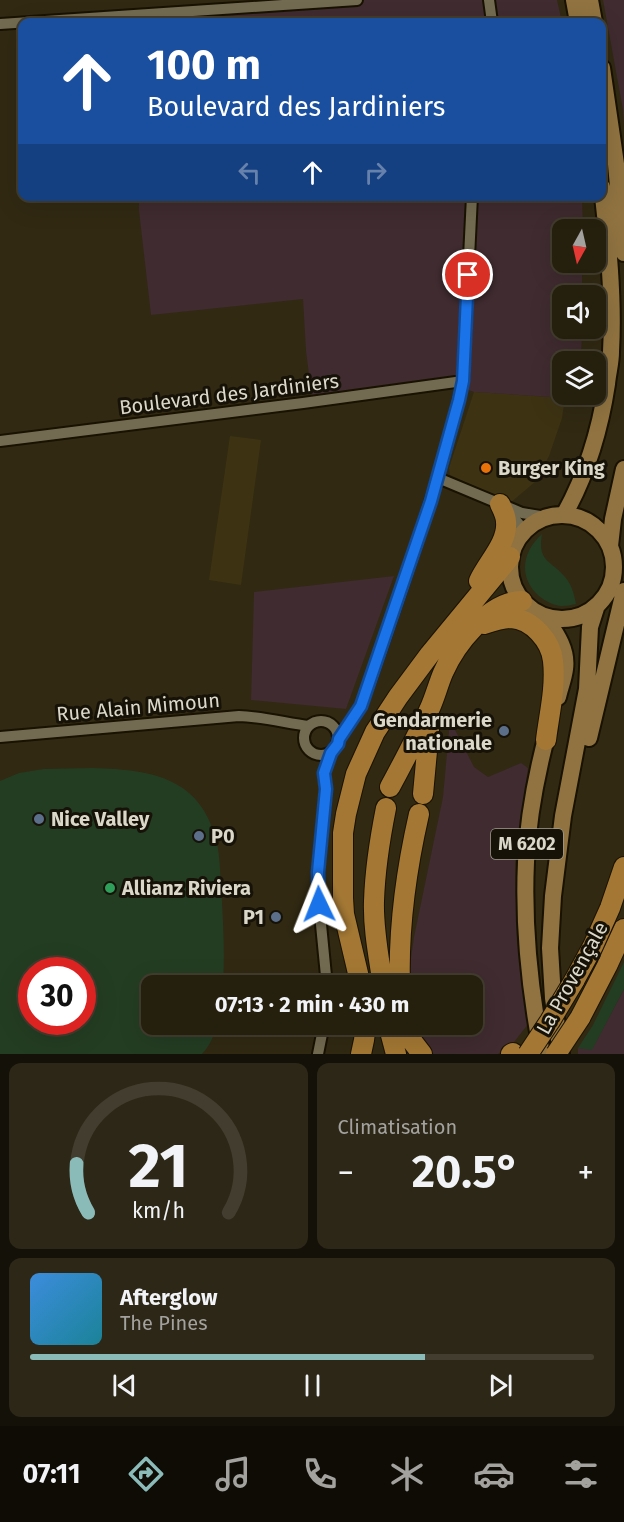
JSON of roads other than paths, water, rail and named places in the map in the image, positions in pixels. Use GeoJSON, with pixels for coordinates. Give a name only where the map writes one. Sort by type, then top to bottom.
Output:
{"type":"FeatureCollection","features":[{"type":"Feature","properties":{"kind":"highway"},"geometry":{"type":"LineString","coordinates":[[390,788],[430,708],[443,672],[465,639],[481,576],[506,532],[507,522],[500,504]]}},
{"type":"Feature","properties":{"kind":"highway"},"geometry":{"type":"LineString","coordinates":[[358,975],[344,914],[343,833],[352,790],[364,754],[398,697],[430,654],[471,618],[510,557]]}},
{"type":"Feature","properties":{"kind":"highway"},"geometry":{"type":"LineString","coordinates":[[471,618],[514,601],[522,602]]}},
{"type":"Feature","properties":{"kind":"highway"},"geometry":{"type":"LineString","coordinates":[[471,618],[520,620],[536,630],[548,645],[552,653],[553,684],[546,740]]}},
{"type":"Feature","properties":{"kind":"highway"},"geometry":{"type":"LineString","coordinates":[[423,794],[430,708]]}},
{"type":"Feature","properties":{"kind":"highway"},"geometry":{"type":"LineString","coordinates":[[381,975],[374,923],[374,901],[380,839],[386,808]]}},
{"type":"Feature","properties":{"kind":"highway"},"geometry":{"type":"LineString","coordinates":[[400,975],[403,897],[419,814]]}},
{"type":"Feature","properties":{"kind":"highway","name":"La Provençale"},"geometry":{"type":"LineString","coordinates":[[517,1054],[550,1021],[574,981],[610,908],[624,867]]}},
{"type":"Feature","properties":{"kind":"highway","name":"La Provençale"},"geometry":{"type":"LineString","coordinates":[[556,1054],[580,1018],[608,966],[624,929]]}},
{"type":"Feature","properties":{"kind":"highway"},"geometry":{"type":"LineString","coordinates":[[361,1054],[365,1035]]}},
{"type":"Feature","properties":{"kind":"highway"},"geometry":{"type":"LineString","coordinates":[[391,1035],[396,1054]]}},
{"type":"Feature","properties":{"kind":"highway"},"geometry":{"type":"LineString","coordinates":[[409,1035],[422,1054]]}},
{"type":"Feature","properties":{"kind":"main road"},"geometry":{"type":"LineString","coordinates":[[574,0],[577,18]]}},
{"type":"Feature","properties":{"kind":"main road"},"geometry":{"type":"LineString","coordinates":[[590,0],[593,18]]}},
{"type":"Feature","properties":{"kind":"main road"},"geometry":{"type":"LineString","coordinates":[[606,95],[616,164],[624,252]]}},
{"type":"Feature","properties":{"kind":"main road"},"geometry":{"type":"LineString","coordinates":[[564,515],[589,461],[605,396],[611,354],[609,251],[604,201]]}},
{"type":"Feature","properties":{"kind":"main road"},"geometry":{"type":"LineString","coordinates":[[610,546],[613,519],[624,469]]}},
{"type":"Feature","properties":{"kind":"main road"},"geometry":{"type":"LineString","coordinates":[[564,515],[579,518],[591,524],[602,534],[610,546],[614,562],[613,578],[607,593],[588,612],[578,617],[556,619],[545,617],[522,602],[513,588],[509,573],[510,557],[516,540],[532,524],[546,517],[564,515]]}},
{"type":"Feature","properties":{"kind":"main road","name":"M 6202"},"geometry":{"type":"LineString","coordinates":[[556,864],[624,591]]}},
{"type":"Feature","properties":{"kind":"main road","name":"M 6202"},"geometry":{"type":"LineString","coordinates":[[561,1054],[553,998],[551,921],[556,864],[587,689],[590,627],[597,605]]}},
{"type":"Feature","properties":{"kind":"main road","name":"M 6202"},"geometry":{"type":"LineString","coordinates":[[542,1054],[535,1020],[527,949],[526,864],[533,797],[565,669],[565,658],[558,637],[545,617]]}},
{"type":"Feature","properties":{"kind":"street"},"geometry":{"type":"LineString","coordinates":[[89,18],[357,0]]}},
{"type":"Feature","properties":{"kind":"street"},"geometry":{"type":"LineString","coordinates":[[489,0],[491,18]]}},
{"type":"Feature","properties":{"kind":"street"},"geometry":{"type":"LineString","coordinates":[[0,24],[18,23]]}},
{"type":"Feature","properties":{"kind":"street"},"geometry":{"type":"LineString","coordinates":[[324,773],[331,753],[361,706],[438,478],[463,381],[472,201]]}},
{"type":"Feature","properties":{"kind":"street","name":"Boulevard des Jardiniers"},"geometry":{"type":"LineString","coordinates":[[0,441],[463,381]]}},
{"type":"Feature","properties":{"kind":"street"},"geometry":{"type":"LineString","coordinates":[[438,478],[522,513],[546,517]]}},
{"type":"Feature","properties":{"kind":"street"},"geometry":{"type":"LineString","coordinates":[[500,504],[515,518],[521,533]]}},
{"type":"Feature","properties":{"kind":"street"},"geometry":{"type":"LineString","coordinates":[[326,975],[318,872],[326,789],[324,773],[306,746],[304,735],[309,726],[319,721],[338,722],[356,715]]}},
{"type":"Feature","properties":{"kind":"street","name":"Rue Alain Mimoun"},"geometry":{"type":"LineString","coordinates":[[0,737],[239,716],[309,726]]}},
{"type":"Feature","properties":{"kind":"street","name":"Rue Alain Mimoun"},"geometry":{"type":"LineString","coordinates":[[279,722],[304,741]]}},
{"type":"Feature","properties":{"kind":"street"},"geometry":{"type":"LineString","coordinates":[[330,723],[339,739]]}},
{"type":"Feature","properties":{"kind":"street"},"geometry":{"type":"LineString","coordinates":[[312,753],[322,756],[331,753]]}},
{"type":"Feature","properties":{"kind":"street"},"geometry":{"type":"LineString","coordinates":[[318,1054],[322,1035]]}},
{"type":"Feature","properties":{"kind":"place","name":"Burger King"},"geometry":{"type":"Point","coordinates":[486,468]}},
{"type":"Feature","properties":{"kind":"place","name":"Gendarmerie nationale"},"geometry":{"type":"Point","coordinates":[504,731]}},
{"type":"Feature","properties":{"kind":"place","name":"Nice Valley"},"geometry":{"type":"Point","coordinates":[39,819]}},
{"type":"Feature","properties":{"kind":"place","name":"P0"},"geometry":{"type":"Point","coordinates":[199,836]}},
{"type":"Feature","properties":{"kind":"place","name":"Allianz Riviera"},"geometry":{"type":"Point","coordinates":[110,888]}},
{"type":"Feature","properties":{"kind":"place","name":"P1"},"geometry":{"type":"Point","coordinates":[276,917]}}]}
